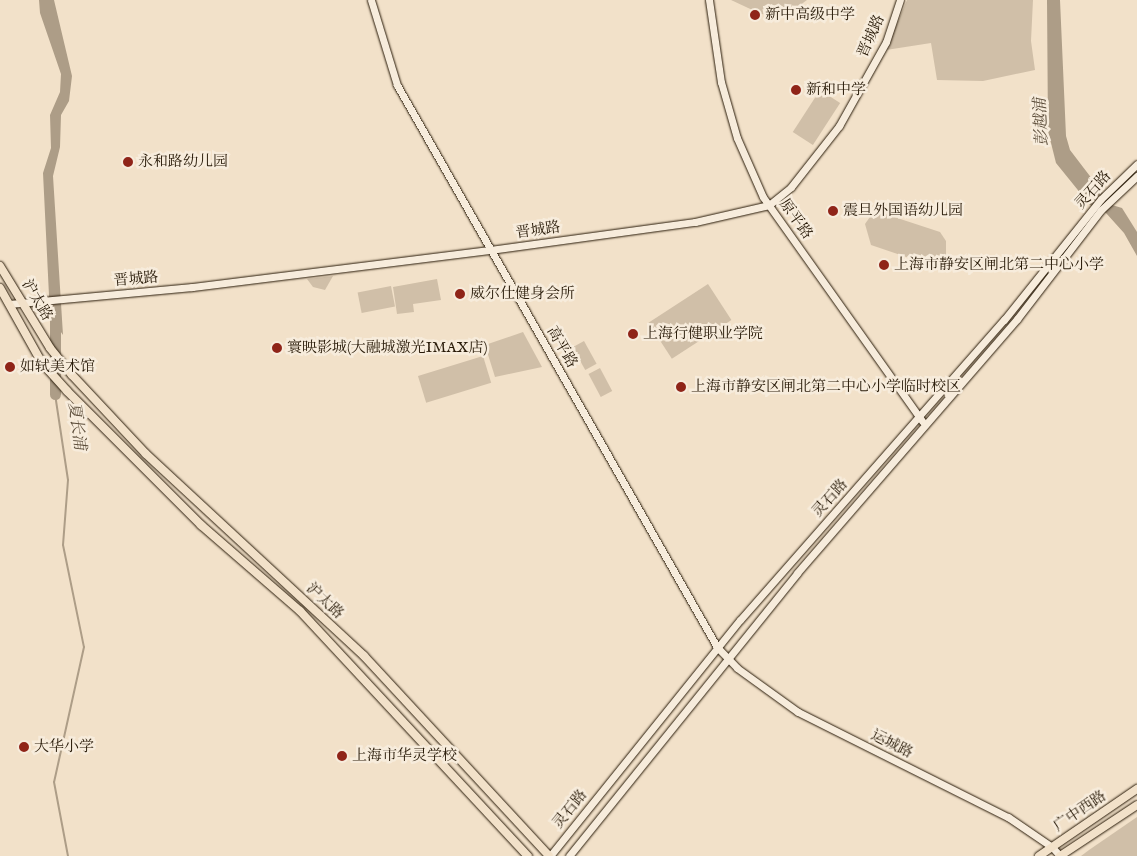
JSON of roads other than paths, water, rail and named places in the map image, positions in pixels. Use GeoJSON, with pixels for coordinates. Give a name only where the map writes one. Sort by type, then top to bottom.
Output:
{"type":"FeatureCollection","features":[{"type":"Feature","properties":{"kind":"main road","name":"沪太路"},"geometry":{"type":"LineString","coordinates":[[0,266],[50,348],[72,375],[146,454],[364,656],[549,856]]}},
{"type":"Feature","properties":{"kind":"main road","name":"沪太路"},"geometry":{"type":"LineString","coordinates":[[0,288],[42,363],[67,391],[201,525],[300,611],[528,856]]}},
{"type":"Feature","properties":{"kind":"main road","name":"广中西路"},"geometry":{"type":"LineString","coordinates":[[1039,856],[1137,789]]}},
{"type":"Feature","properties":{"kind":"main road","name":"广中西路"},"geometry":{"type":"LineString","coordinates":[[1060,856],[1137,805]]}},
{"type":"Feature","properties":{"kind":"street","name":"高平路"},"geometry":{"type":"LineString","coordinates":[[371,0],[396,85],[717,647]]}},
{"type":"Feature","properties":{"kind":"street","name":"原平路"},"geometry":{"type":"LineString","coordinates":[[710,0],[721,82],[737,138],[769,205],[925,425]]}},
{"type":"Feature","properties":{"kind":"street","name":"晋城路"},"geometry":{"type":"LineString","coordinates":[[23,304],[192,287],[490,250],[695,222],[769,205],[792,187],[839,126],[886,42],[900,0]]}},
{"type":"Feature","properties":{"kind":"street","name":"灵石路"},"geometry":{"type":"LineString","coordinates":[[549,856],[717,647],[919,418],[1137,164]]}},
{"type":"Feature","properties":{"kind":"street","name":"灵石路"},"geometry":{"type":"LineString","coordinates":[[1108,197],[1137,176]]}},
{"type":"Feature","properties":{"kind":"street","name":"灵石路"},"geometry":{"type":"LineString","coordinates":[[569,856],[728,659],[1017,319],[1093,214]]}},
{"type":"Feature","properties":{"kind":"street"},"geometry":{"type":"LineString","coordinates":[[9,304],[23,304]]}},
{"type":"Feature","properties":{"kind":"street","name":"运城路"},"geometry":{"type":"LineString","coordinates":[[717,647],[728,659],[798,712],[1008,817],[1052,847],[1060,856]]}},
{"type":"Feature","properties":{"kind":"waterway","name":"夏长浦"},"geometry":{"type":"LineString","coordinates":[[55,311],[55,394]]}},
{"type":"Feature","properties":{"kind":"waterway","name":"夏长浦"},"geometry":{"type":"LineString","coordinates":[[55,394],[68,480],[63,545],[84,647],[54,782],[68,856]]}},
{"type":"Feature","properties":{"kind":"place","name":"新中高级中学"},"geometry":{"type":"Point","coordinates":[755,15]}},
{"type":"Feature","properties":{"kind":"place","name":"新和中学"},"geometry":{"type":"Point","coordinates":[796,90]}},
{"type":"Feature","properties":{"kind":"place","name":"永和路幼儿园"},"geometry":{"type":"Point","coordinates":[128,162]}},
{"type":"Feature","properties":{"kind":"place","name":"震旦外国语幼儿园"},"geometry":{"type":"Point","coordinates":[833,211]}},
{"type":"Feature","properties":{"kind":"place","name":"上海市静安区闸北第二中心小学"},"geometry":{"type":"Point","coordinates":[884,265]}},
{"type":"Feature","properties":{"kind":"place","name":"威尔仕健身会所"},"geometry":{"type":"Point","coordinates":[460,294]}},
{"type":"Feature","properties":{"kind":"place","name":"上海行健职业学院"},"geometry":{"type":"Point","coordinates":[633,334]}},
{"type":"Feature","properties":{"kind":"place","name":"寰映影城(大融城激光IMAX店)"},"geometry":{"type":"Point","coordinates":[277,348]}},
{"type":"Feature","properties":{"kind":"place","name":"如轼美术馆"},"geometry":{"type":"Point","coordinates":[10,367]}},
{"type":"Feature","properties":{"kind":"place","name":"上海市静安区闸北第二中心小学临时校区"},"geometry":{"type":"Point","coordinates":[681,387]}},
{"type":"Feature","properties":{"kind":"place","name":"大华小学"},"geometry":{"type":"Point","coordinates":[24,747]}},
{"type":"Feature","properties":{"kind":"place","name":"上海市华灵学校"},"geometry":{"type":"Point","coordinates":[342,756]}},
{"type":"Feature","properties":{"kind":"water label","name":"彭越浦"},"geometry":{"type":"Point","coordinates":[1042,122]}}]}
